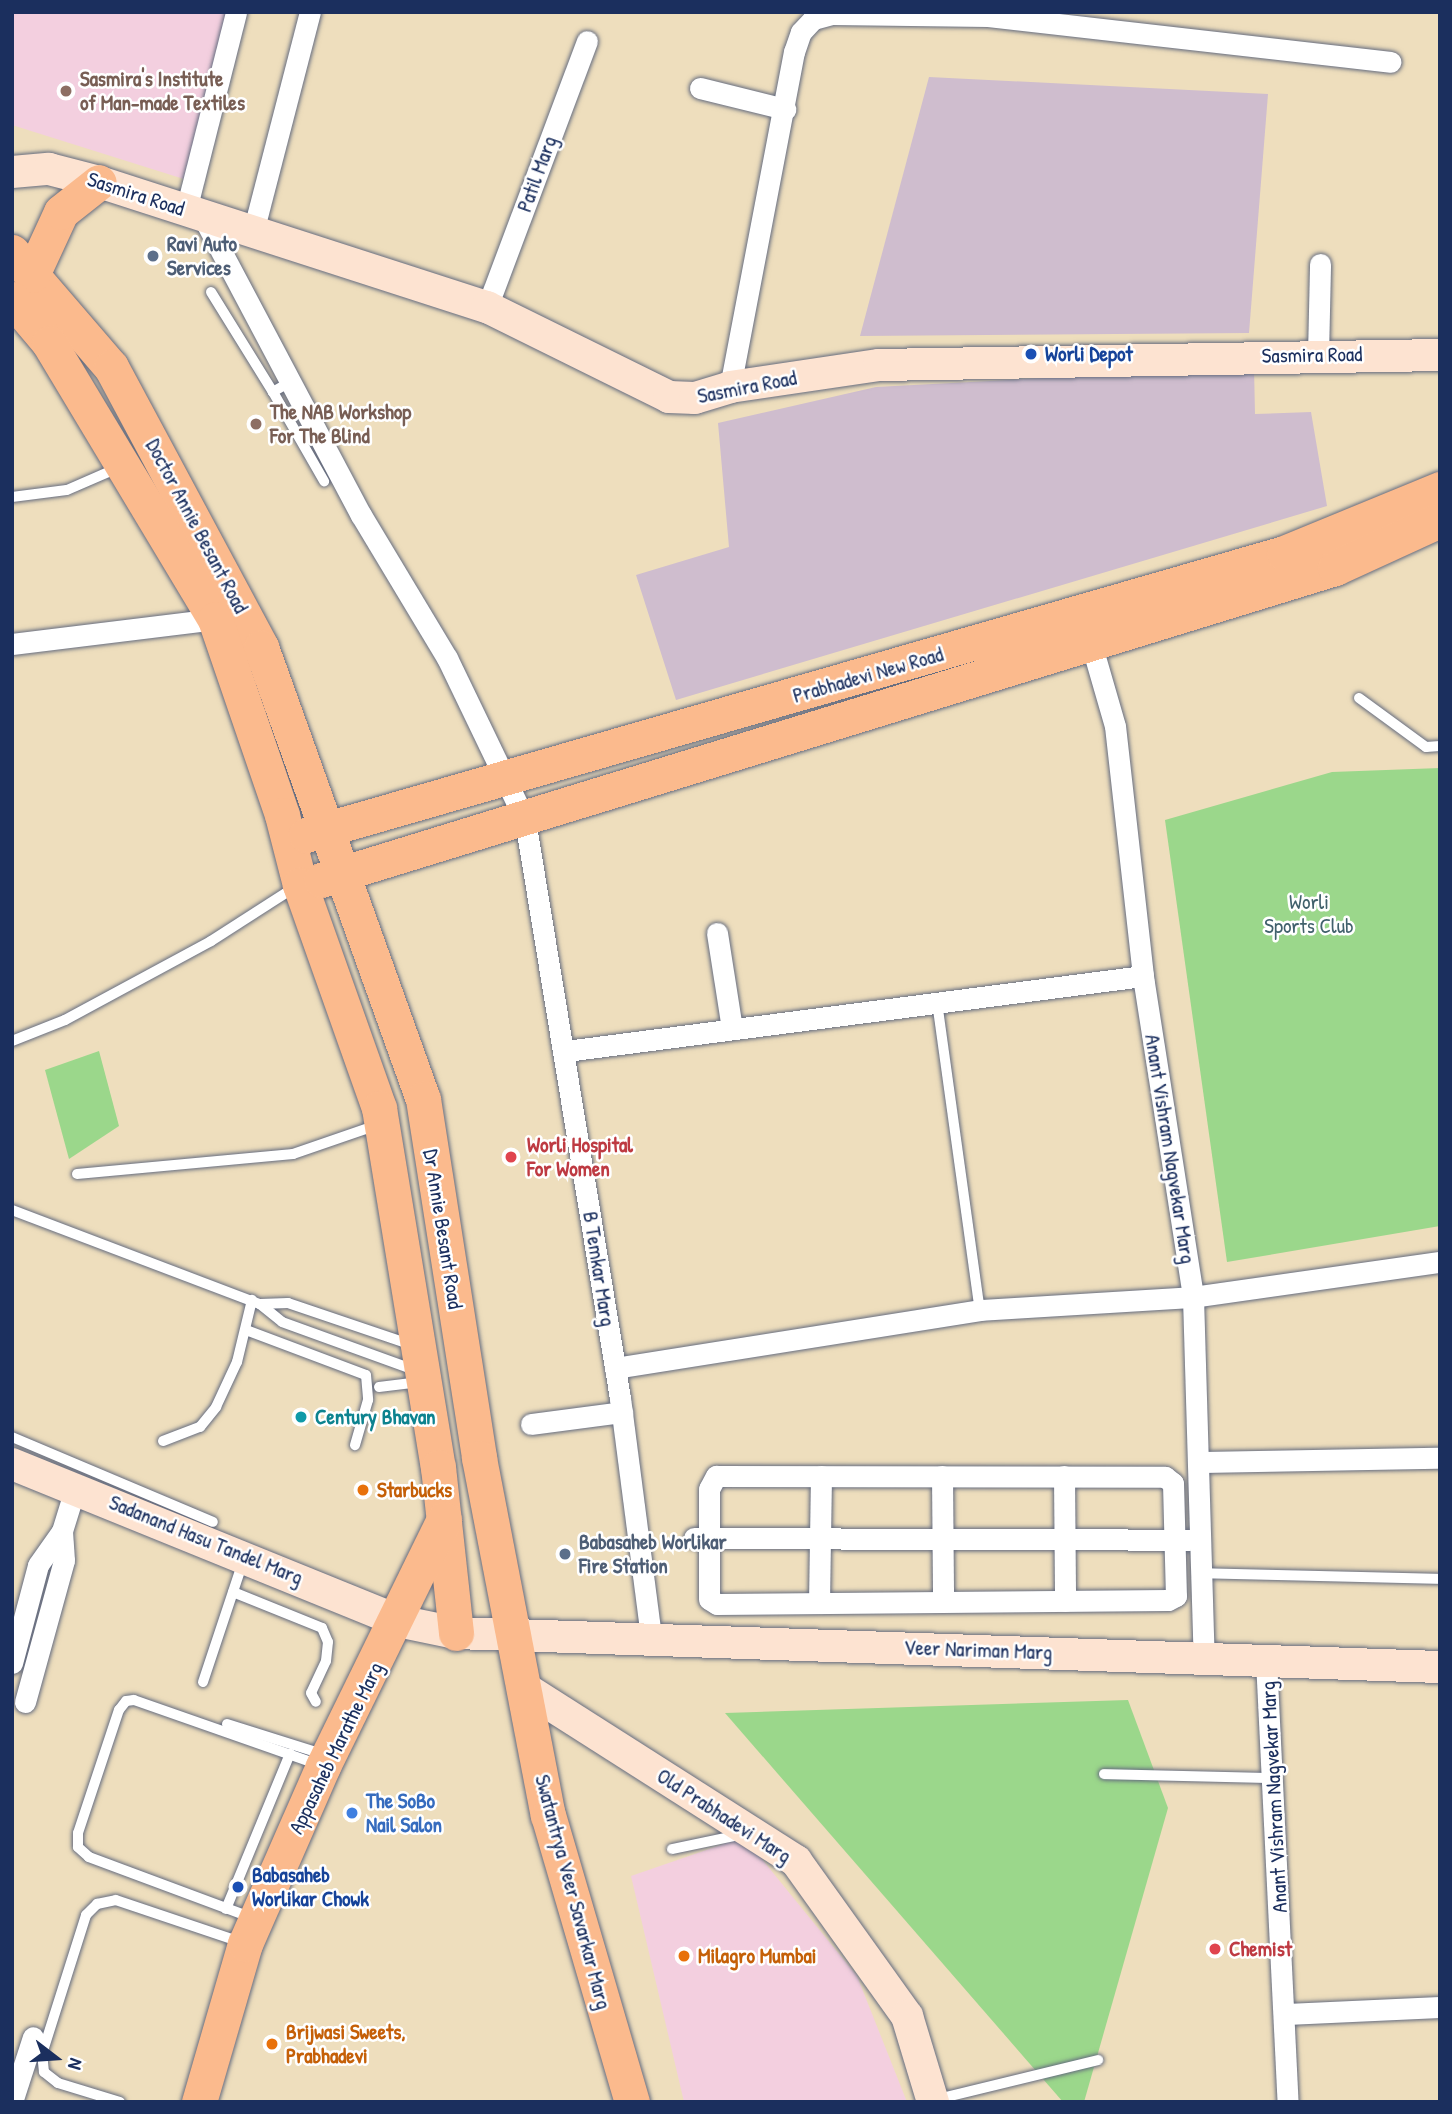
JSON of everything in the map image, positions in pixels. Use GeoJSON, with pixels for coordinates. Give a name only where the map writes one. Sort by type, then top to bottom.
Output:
{"type":"FeatureCollection","features":[{"type":"Feature","properties":{"kind":"main road"},"geometry":{"type":"LineString","coordinates":[[19,275],[61,212],[99,181]]}},
{"type":"Feature","properties":{"kind":"main road","name":"Doctor Annie Besant Road"},"geometry":{"type":"LineString","coordinates":[[19,275],[49,343],[215,619],[289,839]]}},
{"type":"Feature","properties":{"kind":"main road","name":"Doctor Annie Besant Road"},"geometry":{"type":"LineString","coordinates":[[19,275],[111,367],[261,647],[329,830]]}},
{"type":"Feature","properties":{"kind":"main road","name":"Prabhadevi New Road"},"geometry":{"type":"LineString","coordinates":[[289,839],[508,780],[1284,553],[1440,489]]}},
{"type":"Feature","properties":{"kind":"main road","name":"Prabhadevi New Road"},"geometry":{"type":"LineString","coordinates":[[300,885],[525,820],[1335,568],[1440,520]]}},
{"type":"Feature","properties":{"kind":"main road","name":"Dr Annie Besant Road"},"geometry":{"type":"LineString","coordinates":[[329,830],[423,1099],[479,1458],[516,1638]]}},
{"type":"Feature","properties":{"kind":"main road","name":"Dr Annie Besant Road"},"geometry":{"type":"LineString","coordinates":[[289,839],[300,885],[382,1123],[444,1518],[456,1633]]}},
{"type":"Feature","properties":{"kind":"main road","name":"Appasaheb Marathe Marg"},"geometry":{"type":"LineString","coordinates":[[199,2102],[242,1924],[398,1621],[444,1518]]}},
{"type":"Feature","properties":{"kind":"main road","name":"Swatantrya Veer Savarkar Marg"},"geometry":{"type":"LineString","coordinates":[[516,1638],[548,1815],[632,2102]]}},
{"type":"Feature","properties":{"kind":"street"},"geometry":{"type":"LineString","coordinates":[[194,213],[236,12]]}},
{"type":"Feature","properties":{"kind":"street"},"geometry":{"type":"LineString","coordinates":[[253,232],[310,12]]}},
{"type":"Feature","properties":{"kind":"street"},"geometry":{"type":"LineString","coordinates":[[730,387],[801,32],[813,19],[832,13],[988,16],[1390,62]]}},
{"type":"Feature","properties":{"kind":"street","name":"Patil Marg"},"geometry":{"type":"LineString","coordinates":[[487,307],[587,41]]}},
{"type":"Feature","properties":{"kind":"street"},"geometry":{"type":"LineString","coordinates":[[700,88],[785,109]]}},
{"type":"Feature","properties":{"kind":"street"},"geometry":{"type":"LineString","coordinates":[[12,151],[49,169]]}},
{"type":"Feature","properties":{"kind":"street","name":"Sasmira Road"},"geometry":{"type":"LineString","coordinates":[[12,173],[49,169],[99,181],[487,307],[669,397],[695,398],[730,387],[879,365],[1318,355],[1440,355]]}},
{"type":"Feature","properties":{"kind":"street","name":"B Temkar Marg"},"geometry":{"type":"LineString","coordinates":[[194,213],[281,387],[447,657],[525,820],[566,1051],[622,1412],[651,1638]]}},
{"type":"Feature","properties":{"kind":"street"},"geometry":{"type":"LineString","coordinates":[[1318,355],[1320,264]]}},
{"type":"Feature","properties":{"kind":"street"},"geometry":{"type":"LineString","coordinates":[[12,644],[215,619]]}},
{"type":"Feature","properties":{"kind":"street","name":"Anant Vishram Nagvekar Marg"},"geometry":{"type":"LineString","coordinates":[[1091,643],[1115,726],[1143,976],[1193,1297],[1199,1462],[1198,1573],[1204,1659]]}},
{"type":"Feature","properties":{"kind":"street"},"geometry":{"type":"LineString","coordinates":[[717,933],[732,1029]]}},
{"type":"Feature","properties":{"kind":"street"},"geometry":{"type":"LineString","coordinates":[[566,1051],[1143,976]]}},
{"type":"Feature","properties":{"kind":"street"},"geometry":{"type":"LineString","coordinates":[[615,1368],[980,1310],[1193,1297],[1440,1262]]}},
{"type":"Feature","properties":{"kind":"street"},"geometry":{"type":"LineString","coordinates":[[531,1424],[622,1412]]}},
{"type":"Feature","properties":{"kind":"street"},"geometry":{"type":"LineString","coordinates":[[1199,1462],[1440,1458]]}},
{"type":"Feature","properties":{"kind":"street","name":"Sadanand Hasu Tandel Marg"},"geometry":{"type":"LineString","coordinates":[[12,1464],[75,1489],[139,1502],[245,1556],[398,1621],[456,1633]]}},
{"type":"Feature","properties":{"kind":"street"},"geometry":{"type":"LineString","coordinates":[[716,1476],[821,1476],[1170,1479],[1176,1592],[1172,1599],[712,1602],[701,1538],[709,1489],[716,1476]]}},
{"type":"Feature","properties":{"kind":"street"},"geometry":{"type":"LineString","coordinates":[[819,1603],[821,1476]]}},
{"type":"Feature","properties":{"kind":"street"},"geometry":{"type":"LineString","coordinates":[[942,1476],[943,1602]]}},
{"type":"Feature","properties":{"kind":"street"},"geometry":{"type":"LineString","coordinates":[[1064,1476],[1065,1601]]}},
{"type":"Feature","properties":{"kind":"street"},"geometry":{"type":"LineString","coordinates":[[12,1663],[38,1565],[62,1531],[75,1489]]}},
{"type":"Feature","properties":{"kind":"street"},"geometry":{"type":"LineString","coordinates":[[25,1702],[64,1560],[62,1531]]}},
{"type":"Feature","properties":{"kind":"street"},"geometry":{"type":"LineString","coordinates":[[701,1538],[1197,1540]]}},
{"type":"Feature","properties":{"kind":"street","name":"Veer Nariman Marg"},"geometry":{"type":"LineString","coordinates":[[456,1633],[516,1638],[651,1638],[1440,1667]]}},
{"type":"Feature","properties":{"kind":"street","name":"Anant Vishram Nagvekar Marg"},"geometry":{"type":"LineString","coordinates":[[1266,1660],[1286,2014],[1288,2102]]}},
{"type":"Feature","properties":{"kind":"street","name":"Old Prabhadevi Marg"},"geometry":{"type":"LineString","coordinates":[[523,1687],[796,1861],[907,2016],[933,2101]]}},
{"type":"Feature","properties":{"kind":"street"},"geometry":{"type":"LineString","coordinates":[[1286,2014],[1440,2007]]}},
{"type":"Feature","properties":{"kind":"street"},"geometry":{"type":"LineString","coordinates":[[12,2102],[33,2036]]}},
{"type":"Feature","properties":{"kind":"lane"},"geometry":{"type":"LineString","coordinates":[[211,292],[281,387],[324,481]]}},
{"type":"Feature","properties":{"kind":"lane"},"geometry":{"type":"LineString","coordinates":[[12,497],[67,490],[124,465]]}},
{"type":"Feature","properties":{"kind":"lane"},"geometry":{"type":"LineString","coordinates":[[1359,698],[1426,747],[1440,746]]}},
{"type":"Feature","properties":{"kind":"lane"},"geometry":{"type":"LineString","coordinates":[[12,1041],[77,1014],[211,941],[300,885]]}},
{"type":"Feature","properties":{"kind":"lane"},"geometry":{"type":"LineString","coordinates":[[937,1002],[980,1310]]}},
{"type":"Feature","properties":{"kind":"lane"},"geometry":{"type":"LineString","coordinates":[[77,1174],[293,1154],[382,1123]]}},
{"type":"Feature","properties":{"kind":"lane"},"geometry":{"type":"LineString","coordinates":[[12,1210],[256,1302],[282,1322],[419,1367]]}},
{"type":"Feature","properties":{"kind":"lane"},"geometry":{"type":"LineString","coordinates":[[256,1302],[288,1303],[419,1367]]}},
{"type":"Feature","properties":{"kind":"lane"},"geometry":{"type":"LineString","coordinates":[[163,1441],[200,1427],[216,1407],[230,1382],[256,1302]]}},
{"type":"Feature","properties":{"kind":"lane"},"geometry":{"type":"LineString","coordinates":[[246,1330],[366,1375],[368,1400],[355,1446]]}},
{"type":"Feature","properties":{"kind":"lane"},"geometry":{"type":"LineString","coordinates":[[380,1387],[419,1367]]}},
{"type":"Feature","properties":{"kind":"lane"},"geometry":{"type":"LineString","coordinates":[[12,1437],[139,1502],[213,1522]]}},
{"type":"Feature","properties":{"kind":"lane"},"geometry":{"type":"LineString","coordinates":[[203,1682],[245,1556]]}},
{"type":"Feature","properties":{"kind":"lane"},"geometry":{"type":"LineString","coordinates":[[1198,1573],[1440,1579]]}},
{"type":"Feature","properties":{"kind":"lane"},"geometry":{"type":"LineString","coordinates":[[233,1592],[322,1628],[328,1642],[326,1661],[311,1693],[316,1702]]}},
{"type":"Feature","properties":{"kind":"lane"},"geometry":{"type":"LineString","coordinates":[[242,1924],[89,1857],[78,1847],[78,1833],[119,1710],[134,1700],[290,1754],[326,1761]]}},
{"type":"Feature","properties":{"kind":"lane"},"geometry":{"type":"LineString","coordinates":[[227,1724],[326,1761]]}},
{"type":"Feature","properties":{"kind":"lane"},"geometry":{"type":"LineString","coordinates":[[242,1924],[290,1754]]}},
{"type":"Feature","properties":{"kind":"lane"},"geometry":{"type":"LineString","coordinates":[[1104,1774],[1273,1778]]}},
{"type":"Feature","properties":{"kind":"lane"},"geometry":{"type":"LineString","coordinates":[[672,1849],[750,1833]]}},
{"type":"Feature","properties":{"kind":"lane"},"geometry":{"type":"LineString","coordinates":[[120,2102],[58,2083],[44,2072],[42,2054],[86,1915],[97,1904],[117,1900],[242,1924]]}},
{"type":"Feature","properties":{"kind":"lane"},"geometry":{"type":"LineString","coordinates":[[933,2101],[1098,2060]]}},
{"type":"Feature","properties":{"kind":"shaded area"},"geometry":{"type":"Polygon","coordinates":[[[12,12],[229,12],[187,180],[12,125],[12,12]]]}},
{"type":"Feature","properties":{"kind":"shaded area"},"geometry":{"type":"Polygon","coordinates":[[[929,77],[1268,94],[1249,333],[860,336],[929,77]]]}},
{"type":"Feature","properties":{"kind":"shaded area"},"geometry":{"type":"Polygon","coordinates":[[[1254,367],[1255,414],[1311,412],[1327,506],[676,700],[636,575],[729,547],[718,423],[876,387],[1254,367]]]}},
{"type":"Feature","properties":{"kind":"shaded area"},"geometry":{"type":"Polygon","coordinates":[[[744,1837],[857,1976],[907,2102],[684,2102],[631,1876],[744,1837]]]}},
{"type":"Feature","properties":{"kind":"green space","name":"Worli Sports Club"},"geometry":{"type":"Polygon","coordinates":[[[1440,768],[1440,1226],[1227,1262],[1165,820],[1332,772],[1440,768]]]}},
{"type":"Feature","properties":{"kind":"green space"},"geometry":{"type":"Polygon","coordinates":[[[99,1051],[119,1126],[69,1159],[45,1070],[99,1051]]]}},
{"type":"Feature","properties":{"kind":"green space"},"geometry":{"type":"Polygon","coordinates":[[[1128,1700],[1168,1808],[1084,2102],[1063,2102],[725,1713],[1128,1700]]]}},
{"type":"Feature","properties":{"kind":"place","name":"Sasmira's Institute of Man-made Textiles"},"geometry":{"type":"Point","coordinates":[66,91]}},
{"type":"Feature","properties":{"kind":"place","name":"Ravi Auto Services"},"geometry":{"type":"Point","coordinates":[153,256]}},
{"type":"Feature","properties":{"kind":"place","name":"Worli Depot"},"geometry":{"type":"Point","coordinates":[1031,354]}},
{"type":"Feature","properties":{"kind":"place","name":"The NAB Workshop For The Blind"},"geometry":{"type":"Point","coordinates":[256,424]}},
{"type":"Feature","properties":{"kind":"place","name":"Worli Hospital For Women"},"geometry":{"type":"Point","coordinates":[511,1157]}},
{"type":"Feature","properties":{"kind":"place","name":"Century Bhavan"},"geometry":{"type":"Point","coordinates":[301,1417]}},
{"type":"Feature","properties":{"kind":"place","name":"Starbucks"},"geometry":{"type":"Point","coordinates":[363,1490]}},
{"type":"Feature","properties":{"kind":"place","name":"Babasaheb Worlikar Fire Station"},"geometry":{"type":"Point","coordinates":[565,1554]}},
{"type":"Feature","properties":{"kind":"place","name":"The SoBo Nail Salon"},"geometry":{"type":"Point","coordinates":[352,1813]}},
{"type":"Feature","properties":{"kind":"place","name":"Babasaheb Worlikar Chowk"},"geometry":{"type":"Point","coordinates":[238,1887]}},
{"type":"Feature","properties":{"kind":"place","name":"Chemist"},"geometry":{"type":"Point","coordinates":[1215,1949]}},
{"type":"Feature","properties":{"kind":"place","name":"Milagro Mumbai"},"geometry":{"type":"Point","coordinates":[684,1956]}},
{"type":"Feature","properties":{"kind":"place","name":"Brijwasi Sweets, Prabhadevi"},"geometry":{"type":"Point","coordinates":[272,2044]}}]}
